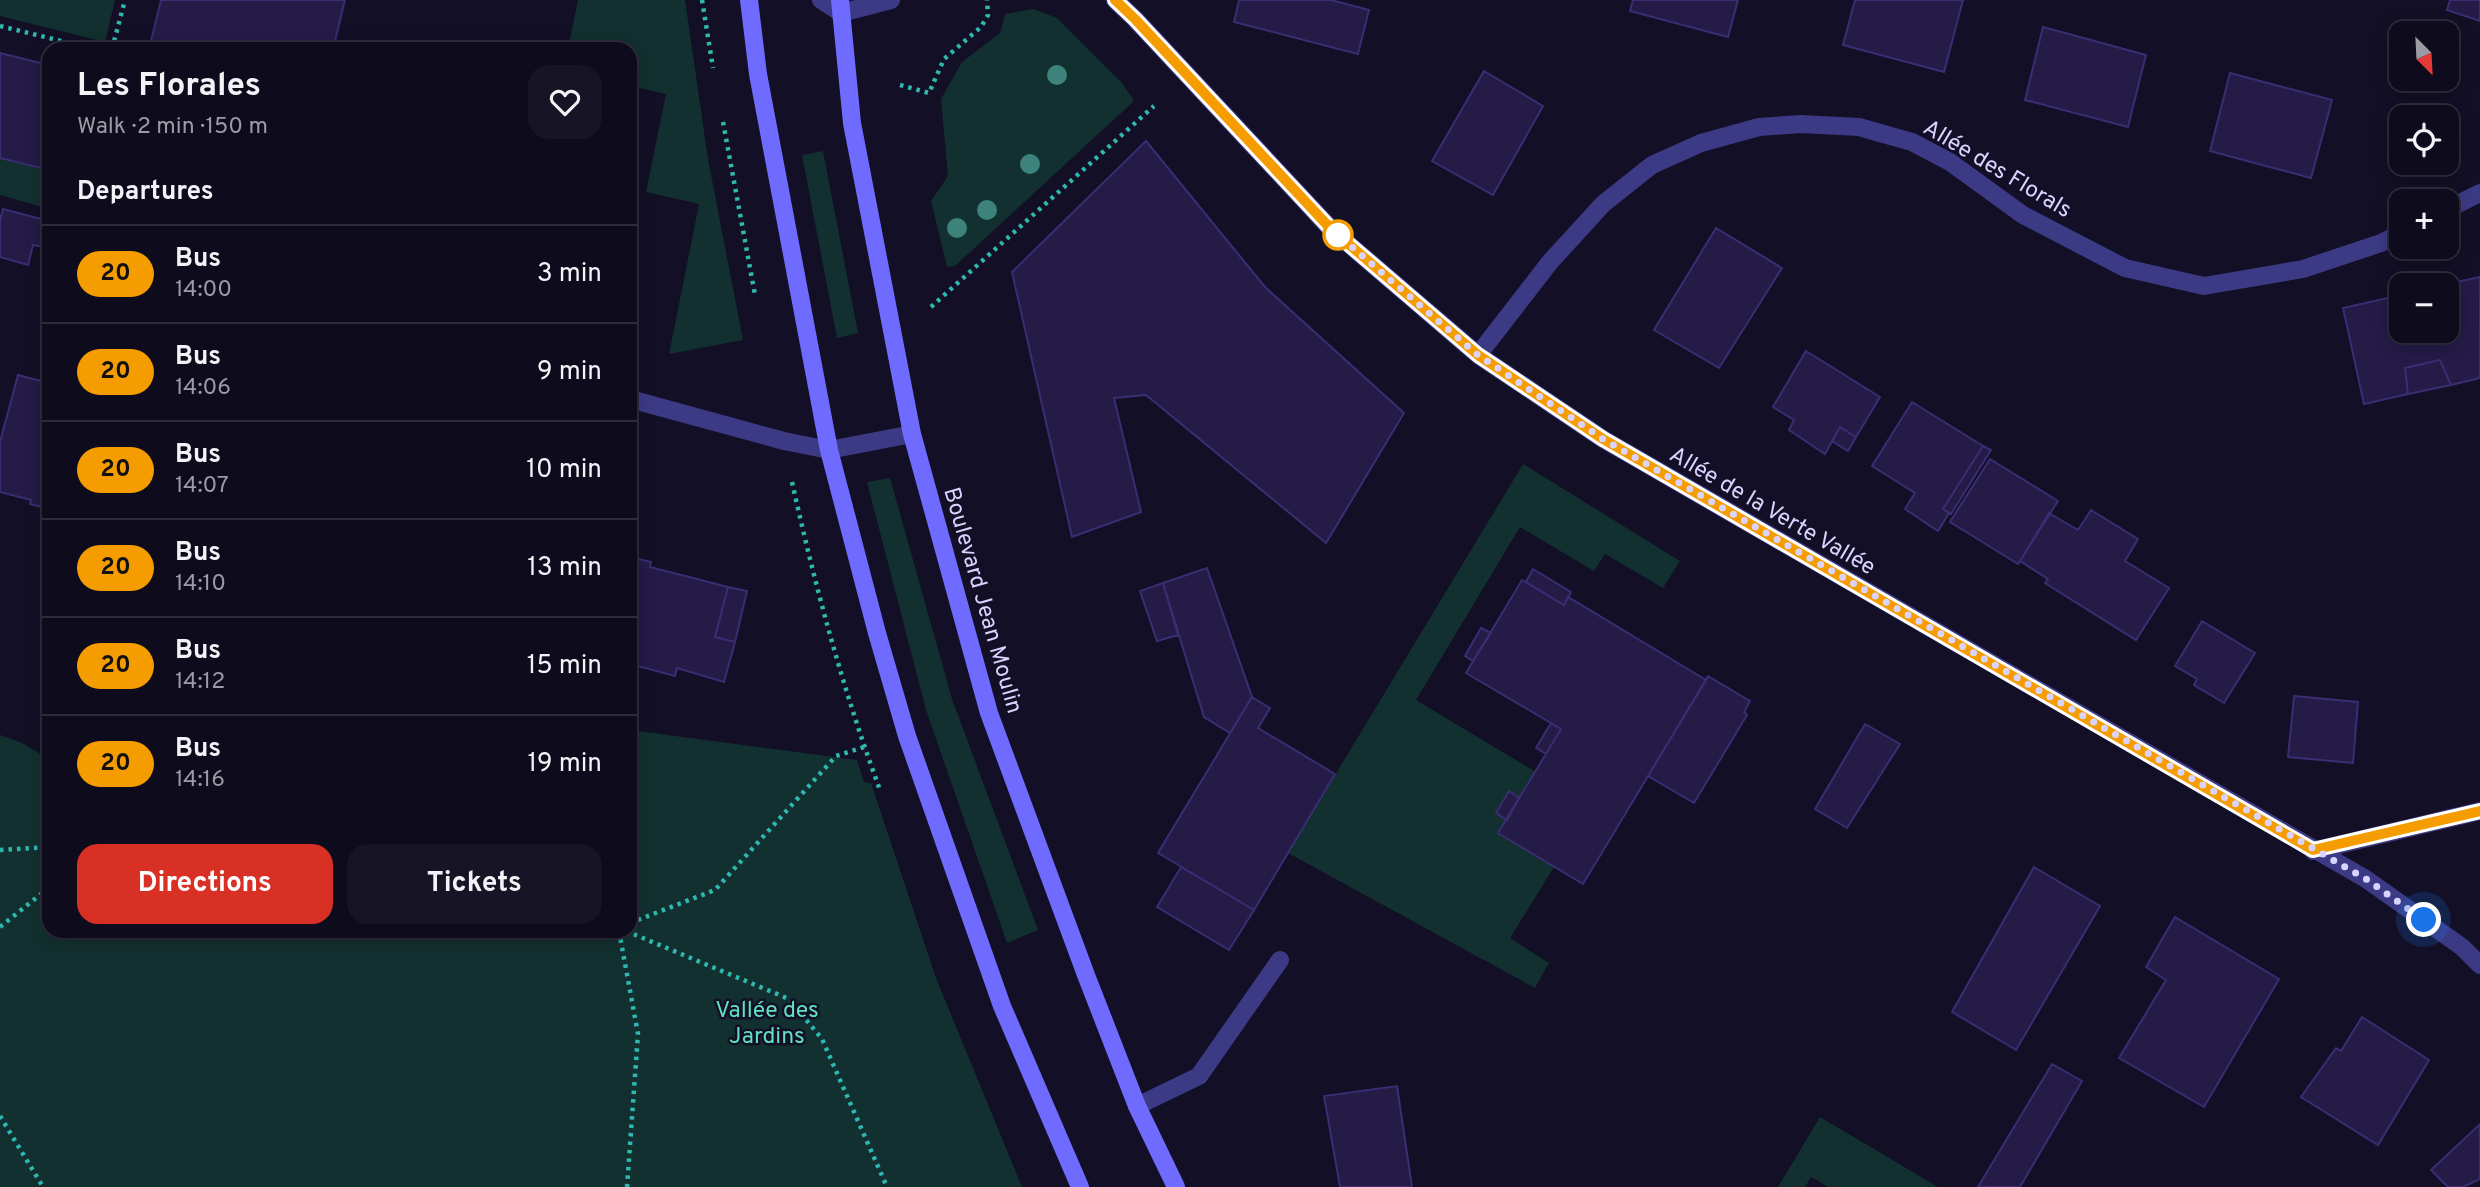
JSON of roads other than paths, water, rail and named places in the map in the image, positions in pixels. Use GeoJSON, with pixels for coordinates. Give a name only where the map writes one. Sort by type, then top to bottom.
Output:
{"type":"FeatureCollection","features":[{"type":"Feature","properties":{"kind":"main road"},"geometry":{"type":"LineString","coordinates":[[749,0],[764,106],[829,450],[877,633],[907,736],[1002,1006],[1080,1187]]}},
{"type":"Feature","properties":{"kind":"main road","name":"Boulevard Jean Moulin"},"geometry":{"type":"LineString","coordinates":[[840,6],[852,123],[912,434],[989,713],[1086,975],[1138,1106],[1176,1187]]}},
{"type":"Feature","properties":{"kind":"street"},"geometry":{"type":"LineString","coordinates":[[821,0],[840,6],[891,0]]}},
{"type":"Feature","properties":{"kind":"street","name":"Allée de la Verte Vallée"},"geometry":{"type":"LineString","coordinates":[[1115,0],[1331,229],[1478,355],[1614,446],[2366,879],[2462,947],[2480,965]]}},
{"type":"Feature","properties":{"kind":"street","name":"Allée des Florals"},"geometry":{"type":"LineString","coordinates":[[1478,355],[1550,262],[1603,204],[1651,165],[1701,143],[1759,127],[1801,124],[1859,127],[1912,142],[1950,162],[2023,215],[2125,268],[2204,286],[2303,269],[2389,239]]}},
{"type":"Feature","properties":{"kind":"street"},"geometry":{"type":"LineString","coordinates":[[2459,204],[2480,193]]}},
{"type":"Feature","properties":{"kind":"street"},"geometry":{"type":"LineString","coordinates":[[637,402],[784,441],[829,450],[912,434]]}},
{"type":"Feature","properties":{"kind":"street"},"geometry":{"type":"LineString","coordinates":[[2313,850],[2480,811]]}},
{"type":"Feature","properties":{"kind":"street"},"geometry":{"type":"LineString","coordinates":[[1138,1106],[1199,1076],[1280,960]]}},
{"type":"Feature","properties":{"kind":"park label","name":"Vallée des Jardins"},"geometry":{"type":"Point","coordinates":[767,1022]}}]}
